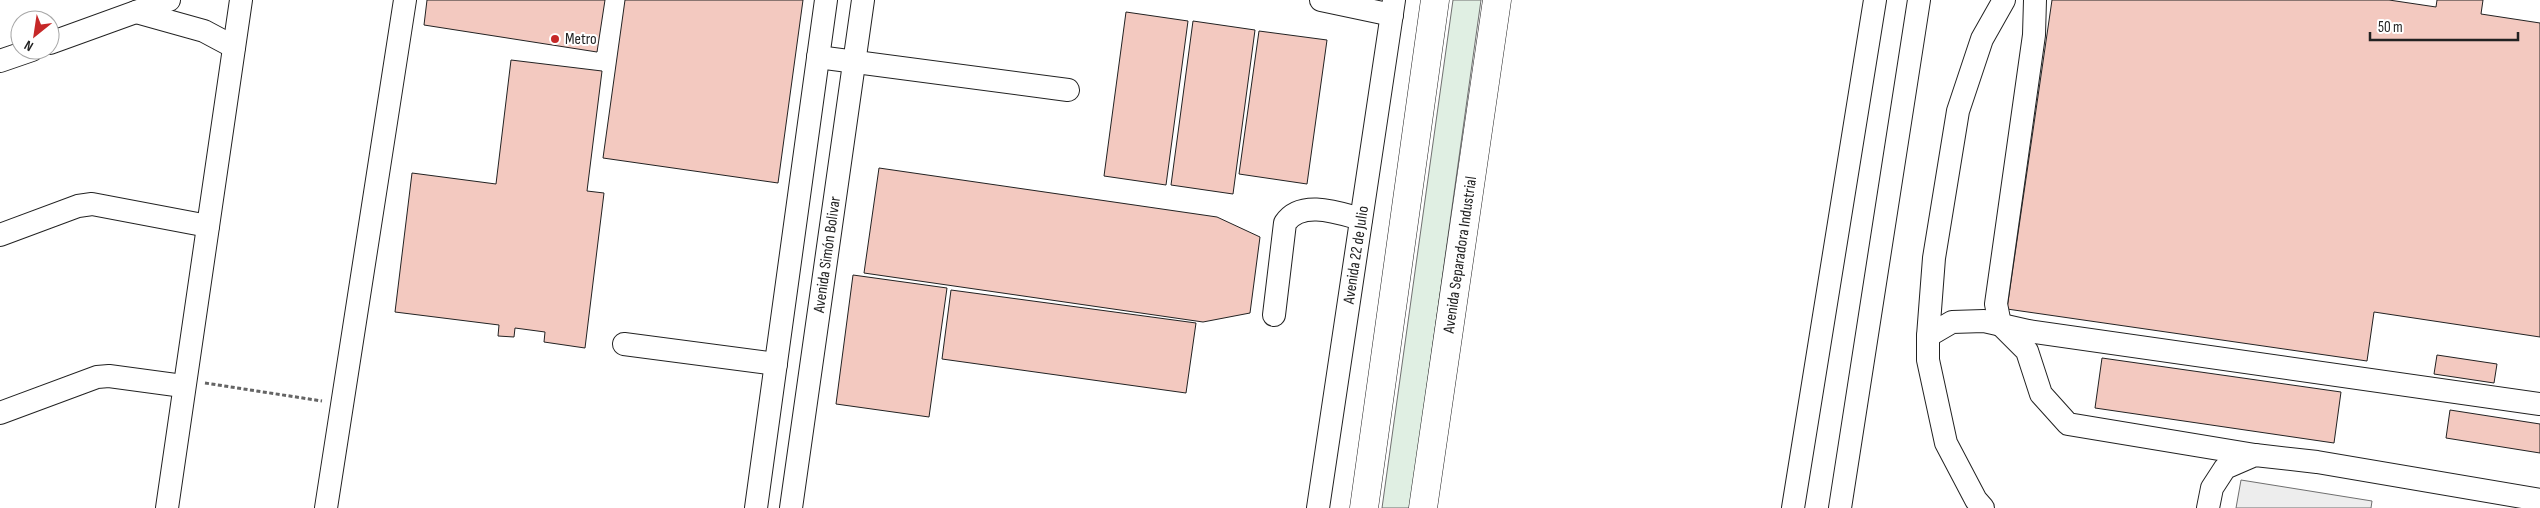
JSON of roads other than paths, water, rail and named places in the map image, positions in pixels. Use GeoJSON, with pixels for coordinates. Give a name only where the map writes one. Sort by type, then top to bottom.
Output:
{"type":"FeatureCollection","features":[{"type":"Feature","properties":{"kind":"main road"},"geometry":{"type":"LineString","coordinates":[[1364,508],[1435,0]]}},
{"type":"Feature","properties":{"kind":"main road","name":"Avenida Separadora Industrial"},"geometry":{"type":"LineString","coordinates":[[1423,508],[1497,0]]}},
{"type":"Feature","properties":{"kind":"street"},"geometry":{"type":"LineString","coordinates":[[60,39],[169,0]]}},
{"type":"Feature","properties":{"kind":"street"},"geometry":{"type":"LineString","coordinates":[[166,508],[241,0]]}},
{"type":"Feature","properties":{"kind":"street"},"geometry":{"type":"LineString","coordinates":[[326,508],[405,0]]}},
{"type":"Feature","properties":{"kind":"street"},"geometry":{"type":"LineString","coordinates":[[756,508],[826,0]]}},
{"type":"Feature","properties":{"kind":"street","name":"Avenida Simón Bolivar"},"geometry":{"type":"LineString","coordinates":[[791,508],[863,0]]}},
{"type":"Feature","properties":{"kind":"street"},"geometry":{"type":"LineString","coordinates":[[1321,0],[1393,8]]}},
{"type":"Feature","properties":{"kind":"street"},"geometry":{"type":"LineString","coordinates":[[1793,508],[1875,0]]}},
{"type":"Feature","properties":{"kind":"street"},"geometry":{"type":"LineString","coordinates":[[1840,508],[1919,0]]}},
{"type":"Feature","properties":{"kind":"street"},"geometry":{"type":"LineString","coordinates":[[1983,508],[1976,500],[1946,443],[1928,360],[1928,336],[1934,258],[1958,111],[1982,39],[2004,0]]}},
{"type":"Feature","properties":{"kind":"street"},"geometry":{"type":"LineString","coordinates":[[2035,0],[2034,35],[1996,304],[2000,324],[2027,351],[2041,394],[2068,424],[2255,455],[2317,462],[2540,500]]}},
{"type":"Feature","properties":{"kind":"street","name":"Avenida 22 de Julio"},"geometry":{"type":"LineString","coordinates":[[1318,508],[1393,8]]}},
{"type":"Feature","properties":{"kind":"street"},"geometry":{"type":"LineString","coordinates":[[136,12],[204,31],[234,47]]}},
{"type":"Feature","properties":{"kind":"street"},"geometry":{"type":"LineString","coordinates":[[818,57],[1068,90]]}},
{"type":"Feature","properties":{"kind":"street"},"geometry":{"type":"LineString","coordinates":[[0,235],[78,206],[92,204],[208,226]]}},
{"type":"Feature","properties":{"kind":"street"},"geometry":{"type":"LineString","coordinates":[[1274,315],[1285,223],[1290,216],[1302,211],[1329,210],[1362,219]]}},
{"type":"Feature","properties":{"kind":"street"},"geometry":{"type":"LineString","coordinates":[[1928,336],[1952,322],[1984,321],[2028,331],[2540,404]]}},
{"type":"Feature","properties":{"kind":"street"},"geometry":{"type":"LineString","coordinates":[[624,344],[776,364]]}},
{"type":"Feature","properties":{"kind":"street"},"geometry":{"type":"LineString","coordinates":[[0,413],[97,377],[109,376],[184,383]]}},
{"type":"Feature","properties":{"kind":"street"},"geometry":{"type":"LineString","coordinates":[[2208,508],[2212,488],[2225,468],[2255,455]]}},
{"type":"Feature","properties":{"kind":"place","name":"Metro"},"geometry":{"type":"Point","coordinates":[555,39]}}]}
